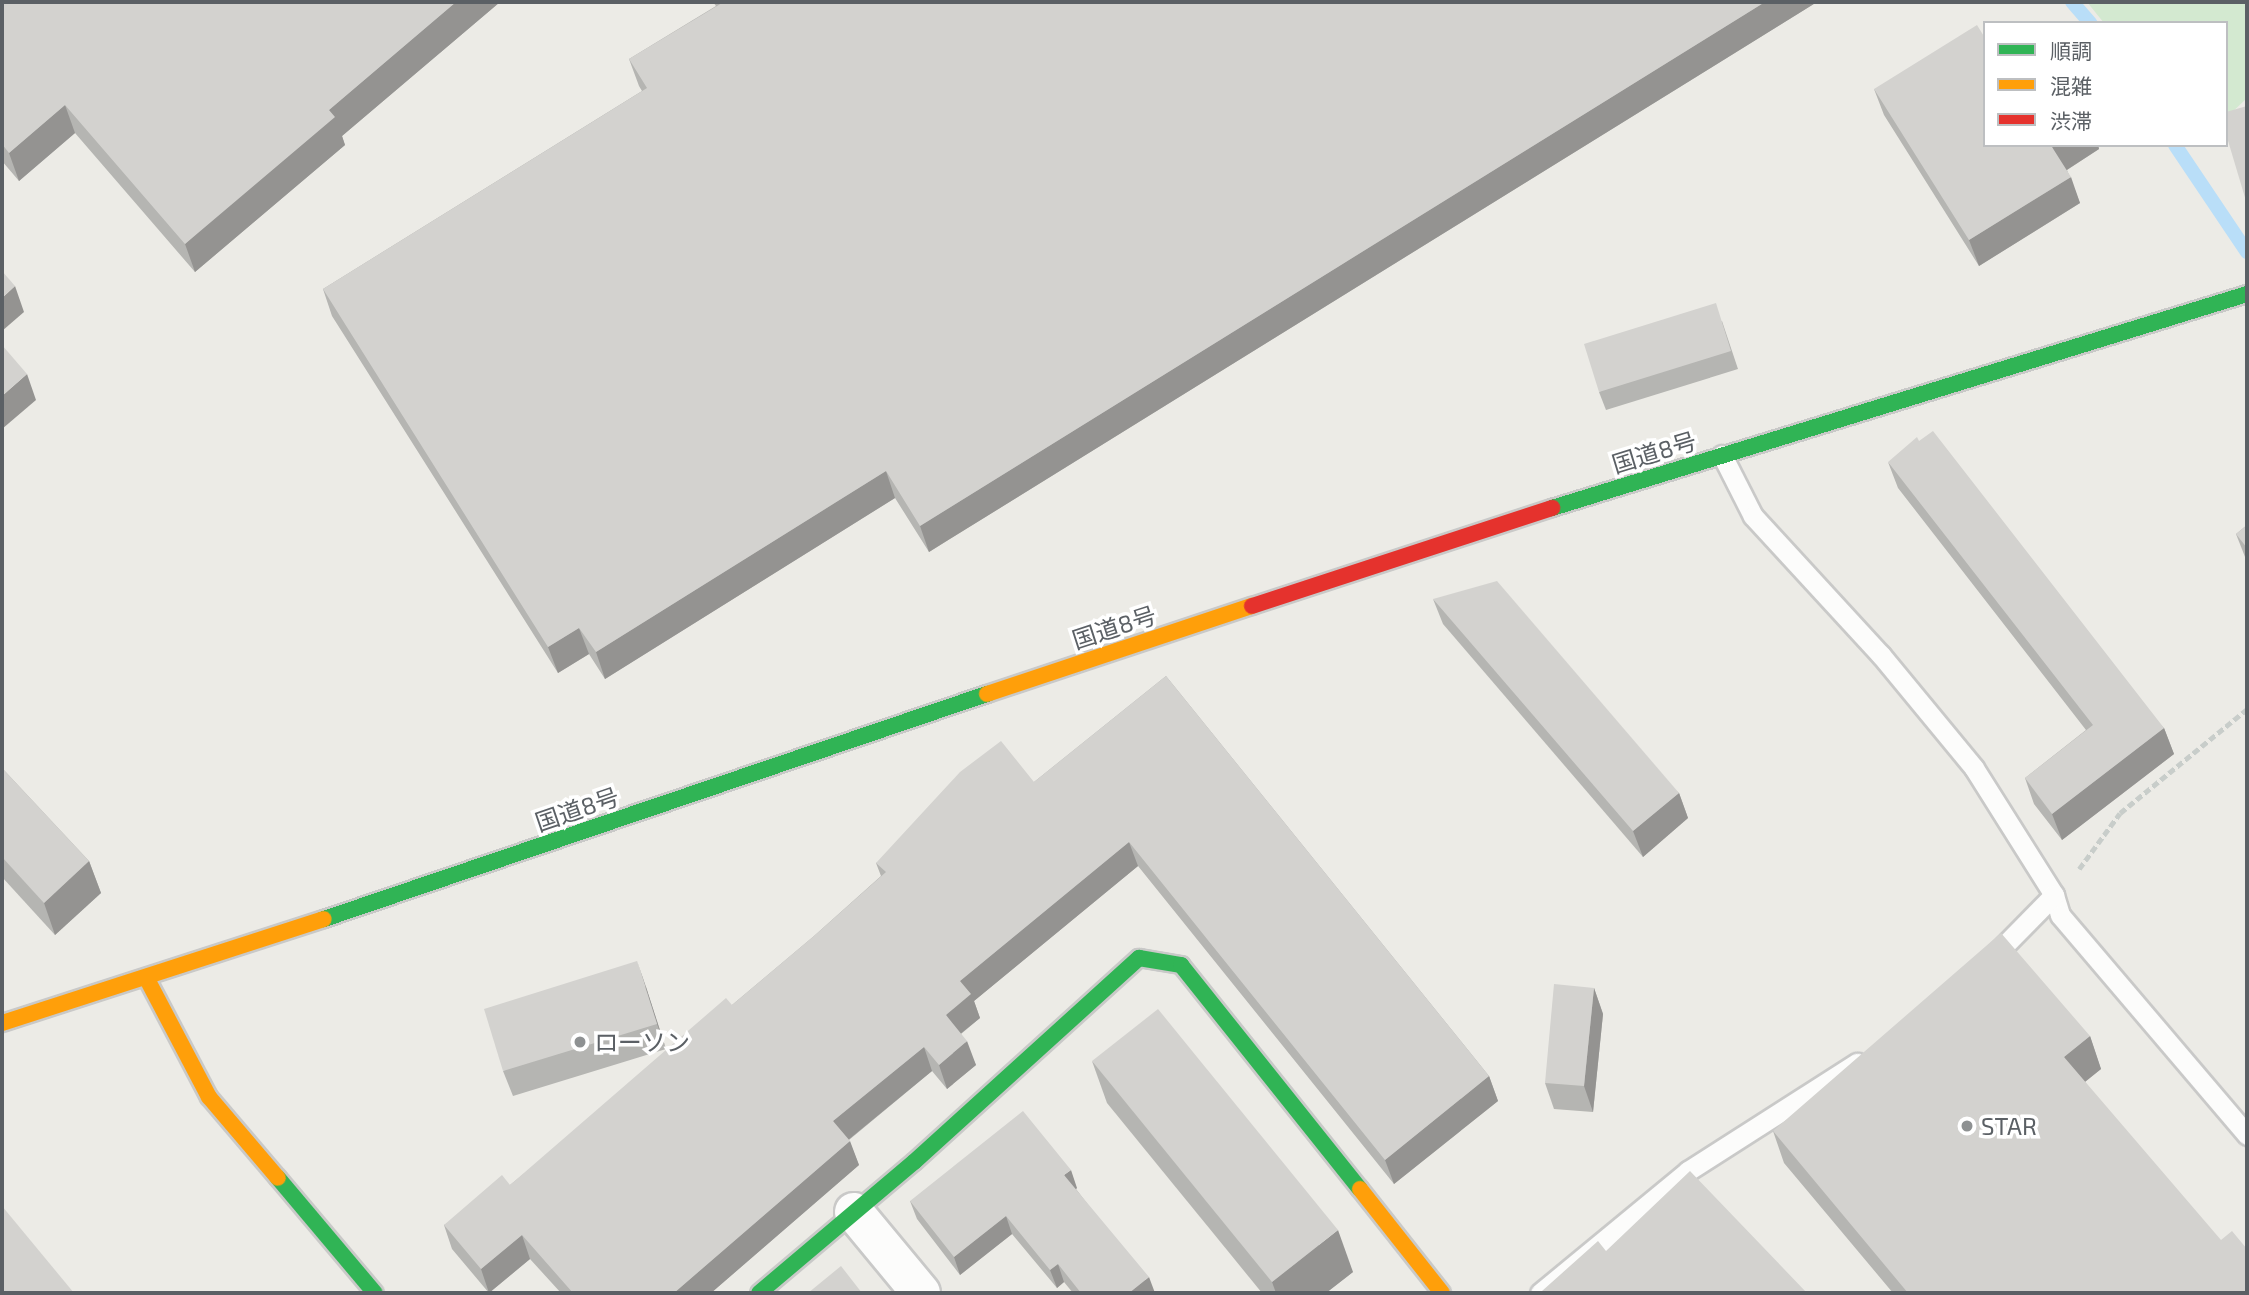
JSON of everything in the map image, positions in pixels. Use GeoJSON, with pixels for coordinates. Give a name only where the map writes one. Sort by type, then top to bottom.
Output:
{"type":"FeatureCollection","features":[{"type":"Feature","properties":{"kind":"main road","name":"国道8号"},"geometry":{"type":"LineString","coordinates":[[2,1023],[147,979],[1108,653],[1722,455],[2245,294]]}},
{"type":"Feature","properties":{"kind":"main road"},"geometry":{"type":"LineString","coordinates":[[759,1293],[1139,958],[1181,965],[1442,1293]]}},
{"type":"Feature","properties":{"kind":"main road"},"geometry":{"type":"LineString","coordinates":[[147,979],[209,1097],[375,1293]]}},
{"type":"Feature","properties":{"kind":"street"},"geometry":{"type":"LineString","coordinates":[[854,1212],[922,1293]]}},
{"type":"Feature","properties":{"kind":"lane"},"geometry":{"type":"LineString","coordinates":[[1722,455],[1753,516],[1881,655],[1973,768],[2054,895],[2060,915],[2247,1135]]}},
{"type":"Feature","properties":{"kind":"lane"},"geometry":{"type":"LineString","coordinates":[[1978,970],[2054,895]]}},
{"type":"Feature","properties":{"kind":"lane"},"geometry":{"type":"LineString","coordinates":[[1539,1293],[1688,1171],[1872,1053]]}},
{"type":"Feature","properties":{"kind":"path"},"geometry":{"type":"LineString","coordinates":[[2054,895],[2073,878],[2120,813],[2247,709]]}},
{"type":"Feature","properties":{"kind":"green space"},"geometry":{"type":"Polygon","coordinates":[[[2087,2],[2247,2],[2247,98],[2228,116],[2228,21],[2102,21],[2087,2]]]}},
{"type":"Feature","properties":{"kind":"building"},"geometry":{"type":"Polygon","coordinates":[[[2,2],[456,2],[329,110],[335,117],[185,244],[65,105],[9,153],[2,144],[2,2]]]}},
{"type":"Feature","properties":{"kind":"building"},"geometry":{"type":"Polygon","coordinates":[[[721,2],[1765,2],[920,526],[886,471],[596,652],[579,628],[548,647],[323,289],[647,88],[629,59],[721,2]]]}},
{"type":"Feature","properties":{"kind":"building"},"geometry":{"type":"Polygon","coordinates":[[[1977,25],[1983,35],[1983,147],[2052,147],[2071,177],[1969,240],[1874,89],[1977,25]]]}},
{"type":"Feature","properties":{"kind":"building"},"geometry":{"type":"Polygon","coordinates":[[[2247,106],[2247,201],[2228,141],[2228,111],[2247,106]]]}},
{"type":"Feature","properties":{"kind":"building"},"geometry":{"type":"Polygon","coordinates":[[[2,271],[15,286],[2,298],[2,271]]]}},
{"type":"Feature","properties":{"kind":"building"},"geometry":{"type":"Polygon","coordinates":[[[1716,303],[1731,351],[1599,392],[1584,344],[1716,303]]]}},
{"type":"Feature","properties":{"kind":"building"},"geometry":{"type":"Polygon","coordinates":[[[2,345],[27,374],[2,396],[2,345]]]}},
{"type":"Feature","properties":{"kind":"building"},"geometry":{"type":"Polygon","coordinates":[[[1933,431],[2164,728],[2052,814],[2025,778],[2093,725],[1888,462],[1917,437],[1919,441],[1933,431]]]}},
{"type":"Feature","properties":{"kind":"building"},"geometry":{"type":"Polygon","coordinates":[[[2247,525],[2247,548],[2236,534],[2247,525]]]}},
{"type":"Feature","properties":{"kind":"building"},"geometry":{"type":"Polygon","coordinates":[[[1497,581],[1679,793],[1633,831],[1433,599],[1497,581]]]}},
{"type":"Feature","properties":{"kind":"building"},"geometry":{"type":"Polygon","coordinates":[[[1166,676],[1489,1076],[1385,1160],[1129,842],[960,981],[971,994],[946,1015],[967,1041],[939,1065],[924,1047],[833,1121],[850,1141],[674,1293],[573,1293],[522,1235],[481,1269],[444,1225],[502,1175],[510,1185],[726,998],[732,1005],[814,936],[886,872],[876,863],[960,772],[1001,741],[1034,782],[1166,676]]]}},
{"type":"Feature","properties":{"kind":"building"},"geometry":{"type":"Polygon","coordinates":[[[2,768],[89,861],[44,903],[2,857],[2,768]]]}},
{"type":"Feature","properties":{"kind":"building","name":"STAR"},"geometry":{"type":"Polygon","coordinates":[[[2001,933],[2090,1036],[2064,1057],[2221,1240],[2232,1231],[2247,1249],[2247,1293],[1908,1293],[1773,1131],[2001,933]]]}},
{"type":"Feature","properties":{"kind":"building"},"geometry":{"type":"Polygon","coordinates":[[[637,961],[657,1024],[503,1071],[484,1009],[637,961]]]}},
{"type":"Feature","properties":{"kind":"building"},"geometry":{"type":"Polygon","coordinates":[[[1554,984],[1594,988],[1584,1086],[1545,1083],[1554,984]]]}},
{"type":"Feature","properties":{"kind":"building"},"geometry":{"type":"Polygon","coordinates":[[[1158,1009],[1338,1230],[1272,1282],[1092,1061],[1158,1009]]]}},
{"type":"Feature","properties":{"kind":"building"},"geometry":{"type":"Polygon","coordinates":[[[1023,1111],[1071,1170],[1064,1175],[1149,1277],[1129,1293],[1081,1293],[1058,1264],[1050,1270],[1006,1216],[954,1257],[910,1201],[1023,1111]]]}},
{"type":"Feature","properties":{"kind":"building"},"geometry":{"type":"Polygon","coordinates":[[[1690,1171],[1807,1293],[1542,1291],[1598,1241],[1606,1251],[1690,1171]]]}},
{"type":"Feature","properties":{"kind":"building"},"geometry":{"type":"Polygon","coordinates":[[[2,1206],[74,1293],[2,1293],[2,1206]]]}},
{"type":"Feature","properties":{"kind":"building"},"geometry":{"type":"Polygon","coordinates":[[[841,1266],[862,1293],[808,1293],[841,1266]]]}},
{"type":"Feature","properties":{"kind":"waterway"},"geometry":{"type":"LineString","coordinates":[[2072,2],[2088,21]]}},
{"type":"Feature","properties":{"kind":"waterway"},"geometry":{"type":"LineString","coordinates":[[2176,147],[2247,252]]}},
{"type":"Feature","properties":{"kind":"traffic: fast"},"geometry":{"type":"LineString","coordinates":[[1552,508],[2247,294]]}},
{"type":"Feature","properties":{"kind":"traffic: fast"},"geometry":{"type":"LineString","coordinates":[[324,919],[987,694]]}},
{"type":"Feature","properties":{"kind":"traffic: fast"},"geometry":{"type":"LineString","coordinates":[[759,1293],[914,1162],[1139,958],[1181,965],[1360,1189]]}},
{"type":"Feature","properties":{"kind":"traffic: fast"},"geometry":{"type":"LineString","coordinates":[[278,1178],[375,1293]]}},
{"type":"Feature","properties":{"kind":"traffic: slow"},"geometry":{"type":"LineString","coordinates":[[987,694],[1252,606]]}},
{"type":"Feature","properties":{"kind":"traffic: slow"},"geometry":{"type":"LineString","coordinates":[[2,1023],[324,919]]}},
{"type":"Feature","properties":{"kind":"traffic: slow"},"geometry":{"type":"LineString","coordinates":[[147,979],[209,1097],[278,1178]]}},
{"type":"Feature","properties":{"kind":"traffic: slow"},"geometry":{"type":"LineString","coordinates":[[1360,1189],[1442,1293]]}},
{"type":"Feature","properties":{"kind":"traffic: jam"},"geometry":{"type":"LineString","coordinates":[[1252,606],[1552,508]]}},
{"type":"Feature","properties":{"kind":"place","name":"ローソン"},"geometry":{"type":"Point","coordinates":[580,1042]}},
{"type":"Feature","properties":{"kind":"place","name":"STAR"},"geometry":{"type":"Point","coordinates":[1967,1126]}}]}
